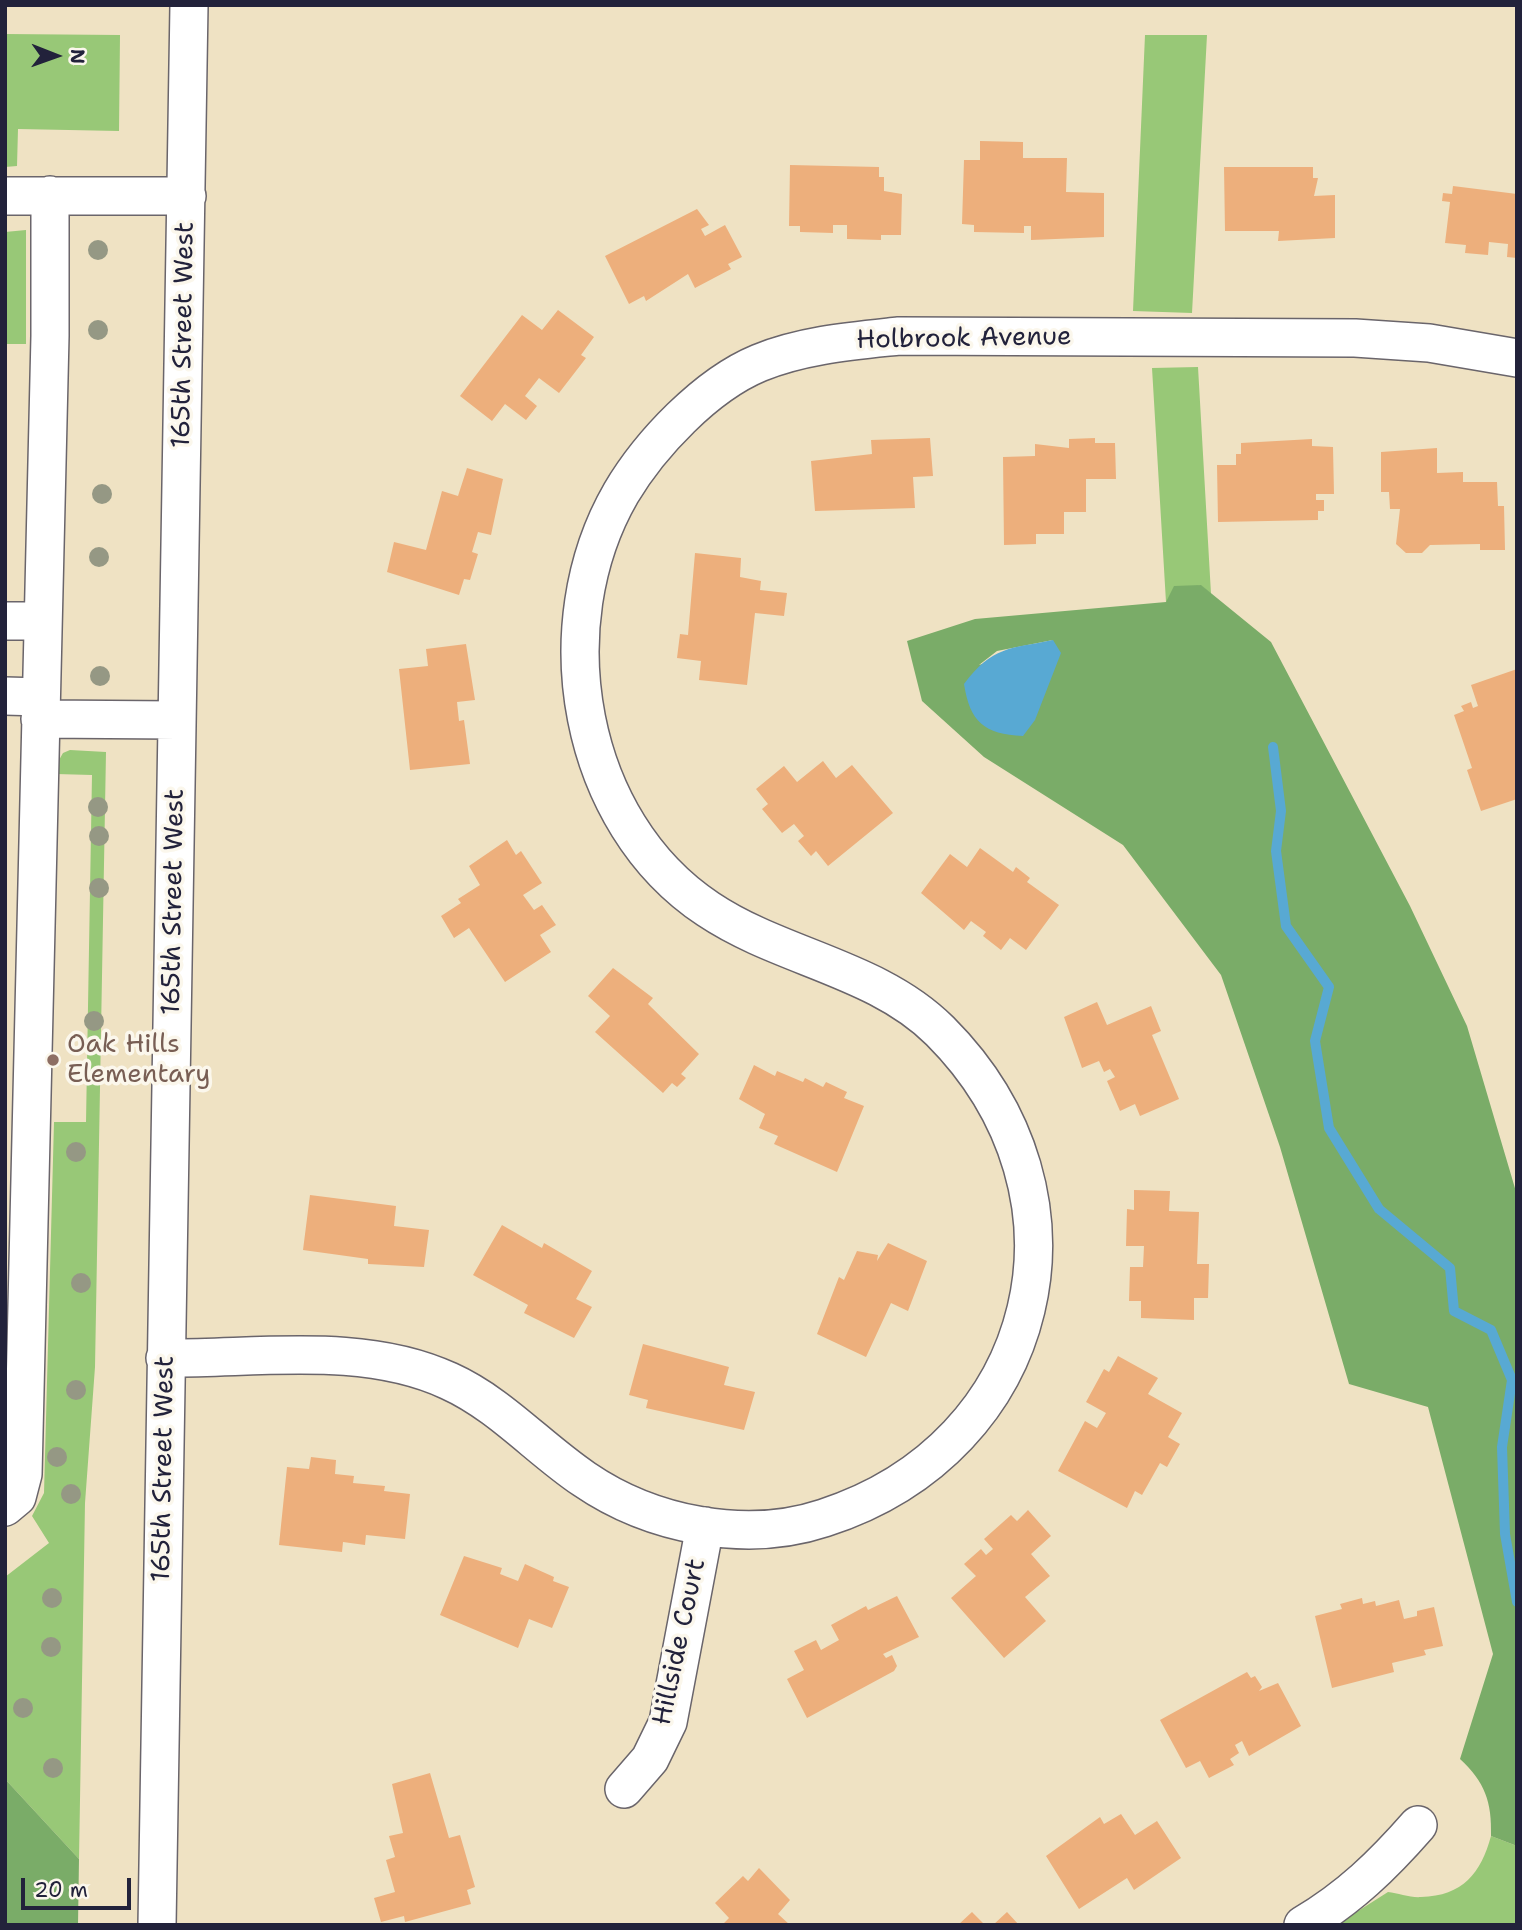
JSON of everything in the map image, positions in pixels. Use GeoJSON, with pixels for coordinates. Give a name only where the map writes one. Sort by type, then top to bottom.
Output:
{"type":"FeatureCollection","features":[{"type":"Feature","properties":{"kind":"street","name":"165th Street West"},"geometry":{"type":"LineString","coordinates":[[157,1925],[189,5]]}},
{"type":"Feature","properties":{"kind":"street"},"geometry":{"type":"LineString","coordinates":[[5,1507],[17,1497],[23,1474],[15,1366],[20,1082],[29,704],[43,621],[51,336],[50,195]]}},
{"type":"Feature","properties":{"kind":"street"},"geometry":{"type":"LineString","coordinates":[[5,196],[187,196]]}},
{"type":"Feature","properties":{"kind":"street","name":"Holbrook Avenue"},"geometry":{"type":"LineString","coordinates":[[165,1358],[332,1356],[390,1363],[449,1380],[501,1414],[593,1484],[622,1501],[663,1517],[705,1527],[754,1530],[823,1519],[862,1506],[948,1448],[980,1410],[1005,1367],[1025,1315],[1035,1261],[1032,1211],[1022,1163],[1000,1112],[974,1069],[938,1029],[908,1005],[871,984],[741,927],[706,908],[650,857],[605,781],[594,753],[584,709],[579,654],[580,614],[586,580],[611,510],[634,471],[688,413],[732,379],[765,361],[839,342],[912,336],[1355,338],[1429,343],[1517,358]]}},
{"type":"Feature","properties":{"kind":"street"},"geometry":{"type":"LineString","coordinates":[[5,621],[43,621]]}},
{"type":"Feature","properties":{"kind":"street"},"geometry":{"type":"LineString","coordinates":[[29,704],[177,720]]}},
{"type":"Feature","properties":{"kind":"street","name":"Hillside Court"},"geometry":{"type":"LineString","coordinates":[[624,1789],[650,1759],[668,1721],[705,1527]]}},
{"type":"Feature","properties":{"kind":"street"},"geometry":{"type":"LineString","coordinates":[[1303,1925],[1335,1907],[1380,1870],[1418,1825]]}},
{"type":"Feature","properties":{"kind":"green space"},"geometry":{"type":"Polygon","coordinates":[[[5,34],[120,35],[119,131],[18,129],[17,166],[5,167],[5,34]]]}},
{"type":"Feature","properties":{"kind":"green space"},"geometry":{"type":"Polygon","coordinates":[[[1145,35],[1207,35],[1192,313],[1133,311],[1145,35]]]}},
{"type":"Feature","properties":{"kind":"green space"},"geometry":{"type":"Polygon","coordinates":[[[26,230],[26,344],[5,344],[5,232],[26,230]]]}},
{"type":"Feature","properties":{"kind":"green space"},"geometry":{"type":"Polygon","coordinates":[[[1198,367],[1211,594],[1200,585],[1166,602],[1152,368],[1198,367]]]}},
{"type":"Feature","properties":{"kind":"green space"},"geometry":{"type":"Polygon","coordinates":[[[1201,585],[1271,642],[1410,906],[1467,1026],[1517,1195],[1517,1846],[1491,1836],[1490,1813],[1485,1793],[1476,1776],[1460,1759],[1493,1654],[1428,1407],[1349,1384],[1280,1147],[1221,975],[1123,845],[984,757],[922,701],[907,641],[975,619],[1166,602],[1174,586],[1201,585]],[[1053,640],[997,651],[979,665],[1053,640]]]}},
{"type":"Feature","properties":{"kind":"green space"},"geometry":{"type":"Polygon","coordinates":[[[70,750],[106,752],[95,1367],[85,1503],[79,1859],[5,1779],[5,1577],[49,1543],[32,1516],[44,1493],[54,1122],[86,1122],[92,775],[56,774],[55,767],[63,753],[70,750]]]}},
{"type":"Feature","properties":{"kind":"green space"},"geometry":{"type":"Polygon","coordinates":[[[5,1779],[79,1859],[78,1925],[5,1925],[5,1779]]]}},
{"type":"Feature","properties":{"kind":"green space"},"geometry":{"type":"Polygon","coordinates":[[[1491,1836],[1517,1846],[1517,1925],[1336,1925],[1388,1892],[1413,1897],[1436,1896],[1459,1887],[1476,1871],[1491,1836]]]}},
{"type":"Feature","properties":{"kind":"water"},"geometry":{"type":"Polygon","coordinates":[[[1053,640],[1061,653],[1035,720],[1023,736],[998,732],[981,723],[970,708],[964,684],[974,672],[984,662],[1003,651],[1053,640]]]}},
{"type":"Feature","properties":{"kind":"building"},"geometry":{"type":"Polygon","coordinates":[[[980,141],[1023,142],[1023,158],[1067,158],[1066,192],[1104,193],[1104,237],[1031,240],[1031,226],[1024,226],[1024,233],[974,232],[974,225],[962,224],[964,160],[980,160],[980,141]]]}},
{"type":"Feature","properties":{"kind":"building"},"geometry":{"type":"Polygon","coordinates":[[[790,165],[879,167],[879,177],[884,177],[884,191],[902,194],[901,235],[881,235],[881,240],[847,239],[847,225],[833,225],[833,233],[800,232],[800,226],[789,226],[790,165]]]}},
{"type":"Feature","properties":{"kind":"building"},"geometry":{"type":"Polygon","coordinates":[[[1224,167],[1313,167],[1313,178],[1318,178],[1314,196],[1335,195],[1335,238],[1278,241],[1279,231],[1225,231],[1224,167]]]}},
{"type":"Feature","properties":{"kind":"building"},"geometry":{"type":"Polygon","coordinates":[[[1453,186],[1517,194],[1517,258],[1507,257],[1508,244],[1489,242],[1488,255],[1465,253],[1466,245],[1445,243],[1450,202],[1442,201],[1443,193],[1452,194],[1453,186]]]}},
{"type":"Feature","properties":{"kind":"building"},"geometry":{"type":"Polygon","coordinates":[[[697,209],[709,225],[701,229],[705,236],[725,225],[742,257],[728,264],[731,269],[695,288],[688,274],[646,301],[644,296],[629,304],[605,256],[697,209]]]}},
{"type":"Feature","properties":{"kind":"building"},"geometry":{"type":"Polygon","coordinates":[[[558,310],[594,337],[581,355],[586,358],[559,393],[539,378],[525,396],[537,406],[526,420],[505,404],[492,421],[460,396],[522,315],[542,330],[558,310]]]}},
{"type":"Feature","properties":{"kind":"building"},"geometry":{"type":"Polygon","coordinates":[[[930,438],[933,476],[913,477],[915,508],[815,511],[811,461],[872,454],[871,440],[930,438]]]}},
{"type":"Feature","properties":{"kind":"building"},"geometry":{"type":"Polygon","coordinates":[[[1095,438],[1095,443],[1115,443],[1116,479],[1086,479],[1086,512],[1064,512],[1064,534],[1036,534],[1036,544],[1004,545],[1003,457],[1035,456],[1035,444],[1069,448],[1069,439],[1095,438]]]}},
{"type":"Feature","properties":{"kind":"building"},"geometry":{"type":"Polygon","coordinates":[[[1312,439],[1312,446],[1333,447],[1334,494],[1316,494],[1316,500],[1324,500],[1324,511],[1318,511],[1318,520],[1218,522],[1217,465],[1236,465],[1236,454],[1241,454],[1241,443],[1312,439]]]}},
{"type":"Feature","properties":{"kind":"building"},"geometry":{"type":"Polygon","coordinates":[[[1437,448],[1437,473],[1463,472],[1463,482],[1497,482],[1498,506],[1504,506],[1505,550],[1480,550],[1480,544],[1430,545],[1422,553],[1406,553],[1396,544],[1400,509],[1390,509],[1389,492],[1381,492],[1381,452],[1437,448]]]}},
{"type":"Feature","properties":{"kind":"building"},"geometry":{"type":"Polygon","coordinates":[[[467,468],[503,479],[491,535],[478,532],[472,552],[478,554],[470,580],[464,579],[459,595],[387,572],[394,542],[426,550],[442,491],[458,496],[467,468]]]}},
{"type":"Feature","properties":{"kind":"building"},"geometry":{"type":"Polygon","coordinates":[[[695,553],[741,558],[740,577],[761,581],[760,590],[787,593],[784,616],[755,613],[747,685],[699,680],[701,661],[677,658],[680,634],[688,635],[695,553]]]}},
{"type":"Feature","properties":{"kind":"building"},"geometry":{"type":"Polygon","coordinates":[[[466,644],[475,700],[457,702],[459,721],[464,720],[470,764],[410,770],[399,669],[428,666],[426,649],[466,644]]]}},
{"type":"Feature","properties":{"kind":"building"},"geometry":{"type":"Polygon","coordinates":[[[1517,669],[1517,799],[1481,811],[1467,770],[1472,768],[1454,715],[1464,711],[1461,706],[1471,702],[1473,708],[1478,706],[1471,685],[1517,669]]]}},
{"type":"Feature","properties":{"kind":"building"},"geometry":{"type":"Polygon","coordinates":[[[823,761],[836,778],[852,765],[893,813],[828,866],[816,851],[811,856],[798,841],[804,836],[794,824],[782,833],[762,809],[768,804],[756,789],[784,766],[797,782],[823,761]]]}},
{"type":"Feature","properties":{"kind":"building"},"geometry":{"type":"Polygon","coordinates":[[[507,840],[516,855],[521,851],[542,883],[523,895],[534,910],[542,905],[556,925],[540,935],[551,952],[505,982],[469,928],[454,938],[441,916],[461,903],[458,899],[480,885],[469,866],[507,840]]]}},
{"type":"Feature","properties":{"kind":"building"},"geometry":{"type":"Polygon","coordinates":[[[980,848],[1013,872],[1016,867],[1030,878],[1027,882],[1059,905],[1026,950],[1010,938],[1001,950],[983,936],[986,932],[971,921],[964,930],[921,893],[950,854],[967,867],[980,848]]]}},
{"type":"Feature","properties":{"kind":"building"},"geometry":{"type":"Polygon","coordinates":[[[613,968],[653,998],[648,1004],[699,1054],[681,1074],[686,1078],[677,1087],[672,1083],[663,1093],[595,1032],[610,1016],[588,996],[613,968]]]}},
{"type":"Feature","properties":{"kind":"building"},"geometry":{"type":"Polygon","coordinates":[[[1097,1002],[1107,1025],[1151,1006],[1161,1031],[1152,1035],[1179,1099],[1140,1116],[1135,1104],[1120,1111],[1107,1081],[1115,1077],[1110,1069],[1104,1072],[1099,1061],[1082,1068],[1064,1017],[1097,1002]]]}},
{"type":"Feature","properties":{"kind":"building"},"geometry":{"type":"Polygon","coordinates":[[[754,1065],[775,1076],[777,1071],[803,1082],[805,1078],[823,1087],[826,1082],[847,1092],[844,1098],[864,1106],[837,1172],[774,1144],[778,1136],[759,1128],[765,1114],[739,1099],[754,1065]]]}},
{"type":"Feature","properties":{"kind":"building"},"geometry":{"type":"Polygon","coordinates":[[[1134,1190],[1170,1191],[1169,1211],[1199,1212],[1197,1264],[1209,1264],[1208,1298],[1194,1298],[1194,1320],[1141,1318],[1141,1301],[1129,1301],[1130,1267],[1143,1267],[1144,1246],[1126,1246],[1127,1209],[1134,1210],[1134,1190]]]}},
{"type":"Feature","properties":{"kind":"building"},"geometry":{"type":"Polygon","coordinates":[[[310,1195],[396,1206],[394,1226],[429,1230],[424,1267],[368,1264],[368,1259],[303,1250],[310,1195]]]}},
{"type":"Feature","properties":{"kind":"building"},"geometry":{"type":"Polygon","coordinates":[[[502,1225],[542,1248],[544,1243],[592,1271],[576,1299],[592,1307],[574,1338],[524,1313],[528,1305],[473,1275],[502,1225]]]}},
{"type":"Feature","properties":{"kind":"building"},"geometry":{"type":"Polygon","coordinates":[[[888,1243],[927,1261],[908,1311],[891,1303],[866,1357],[817,1334],[839,1277],[844,1280],[857,1251],[878,1255],[877,1261],[888,1243]]]}},
{"type":"Feature","properties":{"kind":"building"},"geometry":{"type":"Polygon","coordinates":[[[643,1344],[729,1367],[724,1385],[755,1392],[744,1430],[646,1408],[648,1400],[629,1395],[643,1344]]]}},
{"type":"Feature","properties":{"kind":"building"},"geometry":{"type":"Polygon","coordinates":[[[1118,1356],[1158,1378],[1148,1394],[1182,1413],[1168,1437],[1180,1444],[1167,1467],[1160,1463],[1142,1495],[1135,1491],[1127,1508],[1058,1471],[1085,1421],[1097,1428],[1106,1413],[1086,1402],[1104,1369],[1109,1372],[1118,1356]]]}},
{"type":"Feature","properties":{"kind":"building"},"geometry":{"type":"Polygon","coordinates":[[[311,1457],[336,1460],[335,1474],[354,1476],[353,1483],[385,1486],[384,1491],[410,1494],[405,1539],[366,1535],[365,1545],[343,1542],[342,1552],[279,1545],[287,1467],[309,1469],[311,1457]]]}},
{"type":"Feature","properties":{"kind":"building"},"geometry":{"type":"Polygon","coordinates":[[[1028,1510],[1051,1536],[1031,1554],[1050,1576],[1025,1597],[1046,1621],[1004,1658],[951,1598],[976,1576],[964,1564],[981,1549],[986,1555],[993,1549],[984,1539],[1011,1515],[1017,1521],[1028,1510]]]}},
{"type":"Feature","properties":{"kind":"building"},"geometry":{"type":"Polygon","coordinates":[[[464,1556],[502,1568],[500,1574],[518,1581],[525,1564],[569,1587],[552,1628],[529,1619],[518,1648],[440,1615],[464,1556]]]}},
{"type":"Feature","properties":{"kind":"building"},"geometry":{"type":"Polygon","coordinates":[[[897,1596],[919,1637],[883,1654],[886,1658],[892,1655],[897,1666],[894,1671],[807,1718],[787,1679],[804,1670],[794,1651],[816,1640],[821,1650],[839,1640],[831,1625],[866,1606],[868,1610],[897,1596]]]}},
{"type":"Feature","properties":{"kind":"building"},"geometry":{"type":"Polygon","coordinates":[[[1362,1598],[1363,1604],[1375,1601],[1376,1606],[1399,1600],[1404,1619],[1417,1616],[1417,1611],[1434,1607],[1443,1646],[1424,1650],[1426,1655],[1392,1663],[1394,1672],[1332,1688],[1315,1616],[1342,1609],[1340,1604],[1362,1598]]]}},
{"type":"Feature","properties":{"kind":"building"},"geometry":{"type":"Polygon","coordinates":[[[1247,1672],[1251,1678],[1255,1676],[1262,1687],[1259,1691],[1278,1683],[1301,1726],[1249,1756],[1242,1741],[1235,1745],[1239,1753],[1230,1759],[1234,1765],[1209,1778],[1200,1761],[1186,1768],[1160,1720],[1247,1672]]]}},
{"type":"Feature","properties":{"kind":"building"},"geometry":{"type":"Polygon","coordinates":[[[430,1773],[449,1838],[460,1835],[475,1887],[467,1890],[471,1904],[405,1922],[404,1916],[381,1922],[374,1898],[395,1892],[386,1860],[395,1857],[389,1836],[403,1833],[392,1784],[430,1773]]]}},
{"type":"Feature","properties":{"kind":"building"},"geometry":{"type":"Polygon","coordinates":[[[1121,1814],[1135,1835],[1157,1821],[1181,1858],[1134,1890],[1127,1878],[1079,1909],[1046,1856],[1100,1817],[1104,1824],[1121,1814]]]}},
{"type":"Feature","properties":{"kind":"building"},"geometry":{"type":"Polygon","coordinates":[[[759,1868],[790,1900],[778,1914],[790,1925],[722,1925],[729,1918],[715,1903],[743,1876],[748,1881],[759,1868]]]}},
{"type":"Feature","properties":{"kind":"building"},"geometry":{"type":"Polygon","coordinates":[[[972,1912],[985,1925],[958,1925],[972,1912]]]}},
{"type":"Feature","properties":{"kind":"building"},"geometry":{"type":"Polygon","coordinates":[[[1007,1912],[1019,1925],[993,1925],[1007,1912]]]}},
{"type":"Feature","properties":{"kind":"waterway"},"geometry":{"type":"LineString","coordinates":[[1273,747],[1281,811],[1276,851],[1286,926],[1329,987],[1315,1041],[1329,1128],[1379,1209],[1450,1268],[1454,1311],[1491,1330],[1512,1380],[1502,1447],[1505,1534],[1517,1602]]}},
{"type":"Feature","properties":{"kind":"place","name":"Oak Hills Elementary"},"geometry":{"type":"Point","coordinates":[53,1060]}}]}
